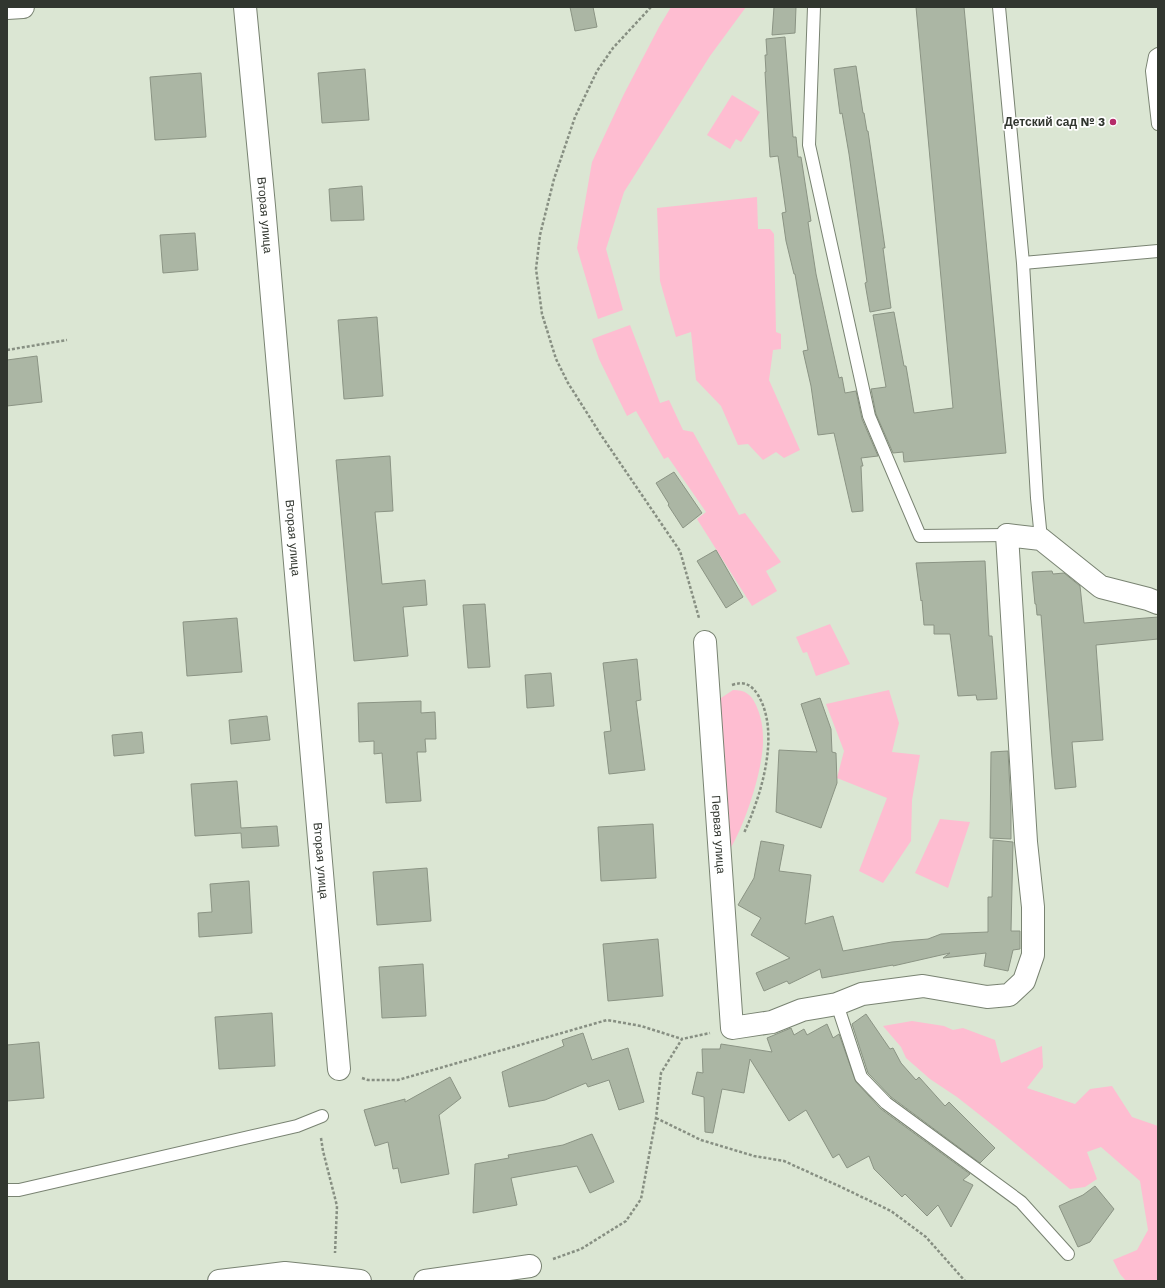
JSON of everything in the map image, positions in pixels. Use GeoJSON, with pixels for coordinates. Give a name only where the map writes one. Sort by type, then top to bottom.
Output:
{"type":"FeatureCollection","features":[{"type":"Feature","properties":{"kind":"street"},"geometry":{"type":"LineString","coordinates":[[7,8],[23,7]]}},
{"type":"Feature","properties":{"kind":"street","name":"Вторая улица"},"geometry":{"type":"LineString","coordinates":[[245,7],[264,206],[339,1069]]}},
{"type":"Feature","properties":{"kind":"street"},"geometry":{"type":"LineString","coordinates":[[732,1028],[772,1022],[802,1010],[837,1004],[862,994],[923,986],[987,997],[1009,995],[1024,981],[1033,955],[1033,907],[1026,842],[1007,535],[1041,539],[1101,587],[1155,600]]}},
{"type":"Feature","properties":{"kind":"street","name":"Первая улица"},"geometry":{"type":"LineString","coordinates":[[705,642],[732,1028]]}},
{"type":"Feature","properties":{"kind":"street"},"geometry":{"type":"LineString","coordinates":[[425,1281],[530,1266]]}},
{"type":"Feature","properties":{"kind":"street"},"geometry":{"type":"LineString","coordinates":[[219,1281],[285,1273],[360,1281]]}},
{"type":"Feature","properties":{"kind":"lane"},"geometry":{"type":"LineString","coordinates":[[814,7],[809,145],[869,416],[920,536],[1007,535]]}},
{"type":"Feature","properties":{"kind":"lane"},"geometry":{"type":"LineString","coordinates":[[999,7],[1023,263],[1037,498],[1041,539]]}},
{"type":"Feature","properties":{"kind":"lane"},"geometry":{"type":"LineString","coordinates":[[1158,54],[1155,56],[1152,71],[1158,124]]}},
{"type":"Feature","properties":{"kind":"lane"},"geometry":{"type":"LineString","coordinates":[[1023,263],[1158,251]]}},
{"type":"Feature","properties":{"kind":"lane"},"geometry":{"type":"LineString","coordinates":[[837,1004],[861,1077],[886,1103],[1021,1202],[1068,1254]]}},
{"type":"Feature","properties":{"kind":"lane"},"geometry":{"type":"LineString","coordinates":[[7,1190],[19,1190],[297,1126],[322,1116]]}},
{"type":"Feature","properties":{"kind":"path"},"geometry":{"type":"LineString","coordinates":[[651,7],[612,48],[597,70],[575,117],[554,180],[540,235],[536,269],[542,314],[559,365],[568,383],[601,435],[680,551],[705,642]]}},
{"type":"Feature","properties":{"kind":"path"},"geometry":{"type":"LineString","coordinates":[[7,350],[67,340]]}},
{"type":"Feature","properties":{"kind":"path"},"geometry":{"type":"LineString","coordinates":[[710,707],[722,691],[729,686],[744,682],[750,685],[759,698],[766,718],[768,734],[767,758],[756,803],[741,839]]}},
{"type":"Feature","properties":{"kind":"path"},"geometry":{"type":"LineString","coordinates":[[339,1069],[368,1080],[398,1080],[607,1020],[641,1026],[682,1039],[732,1028]]}},
{"type":"Feature","properties":{"kind":"path"},"geometry":{"type":"LineString","coordinates":[[530,1266],[581,1249],[626,1221],[641,1199],[656,1118],[661,1073],[682,1039]]}},
{"type":"Feature","properties":{"kind":"path"},"geometry":{"type":"LineString","coordinates":[[322,1116],[320,1130],[323,1151],[337,1206],[334,1278]]}},
{"type":"Feature","properties":{"kind":"path"},"geometry":{"type":"LineString","coordinates":[[656,1118],[701,1140],[754,1156],[784,1161],[891,1211],[926,1237],[965,1281]]}},
{"type":"Feature","properties":{"kind":"shaded area"},"geometry":{"type":"Polygon","coordinates":[[[671,7],[746,7],[710,56],[624,192],[606,249],[623,310],[598,319],[577,248],[592,162],[624,94],[671,7]]]}},
{"type":"Feature","properties":{"kind":"shaded area"},"geometry":{"type":"Polygon","coordinates":[[[732,95],[760,112],[741,142],[736,139],[730,149],[707,135],[732,95]]]}},
{"type":"Feature","properties":{"kind":"shaded area"},"geometry":{"type":"Polygon","coordinates":[[[757,197],[758,229],[770,229],[774,234],[776,332],[781,334],[781,349],[773,350],[769,380],[800,450],[784,458],[776,452],[763,460],[748,444],[738,445],[721,406],[696,380],[691,332],[676,337],[660,281],[657,208],[757,197]]]}},
{"type":"Feature","properties":{"kind":"shaded area"},"geometry":{"type":"Polygon","coordinates":[[[630,325],[660,403],[669,400],[683,430],[693,432],[739,515],[745,513],[781,562],[766,571],[777,591],[752,606],[697,519],[706,512],[668,457],[664,459],[636,411],[627,416],[599,359],[592,339],[630,325]]]}},
{"type":"Feature","properties":{"kind":"shaded area"},"geometry":{"type":"Polygon","coordinates":[[[830,624],[850,664],[816,676],[807,652],[803,653],[796,637],[830,624]]]}},
{"type":"Feature","properties":{"kind":"shaded area"},"geometry":{"type":"Polygon","coordinates":[[[733,690],[747,693],[754,701],[760,717],[763,738],[760,765],[752,798],[740,830],[727,854],[719,702],[721,698],[733,690]]]}},
{"type":"Feature","properties":{"kind":"shaded area"},"geometry":{"type":"Polygon","coordinates":[[[889,690],[899,723],[892,752],[920,755],[912,800],[911,841],[883,883],[859,871],[887,798],[837,778],[844,751],[826,704],[889,690]]]}},
{"type":"Feature","properties":{"kind":"shaded area"},"geometry":{"type":"Polygon","coordinates":[[[940,819],[970,822],[948,888],[915,873],[940,819]]]}},
{"type":"Feature","properties":{"kind":"shaded area"},"geometry":{"type":"Polygon","coordinates":[[[912,1021],[944,1026],[953,1030],[963,1028],[995,1040],[1001,1063],[1042,1046],[1043,1067],[1027,1088],[1075,1104],[1090,1089],[1112,1086],[1132,1117],[1158,1126],[1158,1281],[1126,1281],[1120,1274],[1113,1260],[1137,1250],[1148,1230],[1140,1181],[1101,1147],[1087,1152],[1097,1179],[1085,1187],[1070,1189],[999,1130],[957,1097],[930,1079],[906,1058],[901,1047],[883,1026],[912,1021]]]}},
{"type":"Feature","properties":{"kind":"building"},"geometry":{"type":"Polygon","coordinates":[[[570,7],[593,7],[597,27],[575,31],[570,7]]]}},
{"type":"Feature","properties":{"kind":"building"},"geometry":{"type":"Polygon","coordinates":[[[774,7],[796,7],[795,33],[772,35],[774,7]]]}},
{"type":"Feature","properties":{"kind":"building"},"geometry":{"type":"Polygon","coordinates":[[[916,7],[964,7],[1006,453],[904,462],[903,452],[893,453],[876,414],[871,389],[886,387],[873,315],[894,312],[904,366],[906,366],[914,413],[953,408],[916,7]]]}},
{"type":"Feature","properties":{"kind":"building"},"geometry":{"type":"Polygon","coordinates":[[[785,37],[793,137],[796,137],[798,157],[801,157],[811,221],[808,222],[816,274],[828,329],[839,378],[842,377],[845,393],[856,391],[862,419],[878,456],[861,458],[863,466],[861,466],[863,511],[852,512],[834,433],[818,435],[811,386],[803,351],[808,350],[795,274],[786,241],[782,213],[786,212],[778,156],[770,157],[765,72],[765,55],[767,55],[766,39],[785,37]]]}},
{"type":"Feature","properties":{"kind":"building"},"geometry":{"type":"Polygon","coordinates":[[[856,66],[863,113],[868,131],[885,248],[883,248],[891,308],[870,312],[849,154],[842,113],[840,114],[834,69],[856,66]]]}},
{"type":"Feature","properties":{"kind":"building"},"geometry":{"type":"Polygon","coordinates":[[[365,69],[369,120],[322,123],[318,73],[365,69]]]}},
{"type":"Feature","properties":{"kind":"building"},"geometry":{"type":"Polygon","coordinates":[[[201,73],[206,137],[155,140],[150,77],[201,73]]]}},
{"type":"Feature","properties":{"kind":"building"},"geometry":{"type":"Polygon","coordinates":[[[362,186],[364,220],[331,221],[329,189],[362,186]]]}},
{"type":"Feature","properties":{"kind":"building"},"geometry":{"type":"Polygon","coordinates":[[[195,233],[198,270],[163,273],[160,235],[195,233]]]}},
{"type":"Feature","properties":{"kind":"building"},"geometry":{"type":"Polygon","coordinates":[[[377,317],[383,396],[344,399],[338,320],[377,317]]]}},
{"type":"Feature","properties":{"kind":"building"},"geometry":{"type":"Polygon","coordinates":[[[37,356],[42,402],[7,406],[7,360],[37,356]]]}},
{"type":"Feature","properties":{"kind":"building"},"geometry":{"type":"Polygon","coordinates":[[[390,456],[393,511],[375,512],[382,584],[425,580],[427,605],[403,607],[408,656],[354,661],[336,460],[390,456]]]}},
{"type":"Feature","properties":{"kind":"building"},"geometry":{"type":"Polygon","coordinates":[[[674,472],[702,513],[683,528],[656,483],[674,472]]]}},
{"type":"Feature","properties":{"kind":"building"},"geometry":{"type":"Polygon","coordinates":[[[716,550],[743,597],[726,608],[697,561],[716,550]]]}},
{"type":"Feature","properties":{"kind":"building"},"geometry":{"type":"Polygon","coordinates":[[[985,561],[989,636],[992,636],[997,699],[977,700],[976,695],[958,696],[950,634],[934,634],[934,625],[924,625],[922,600],[921,601],[916,563],[985,561]]]}},
{"type":"Feature","properties":{"kind":"building"},"geometry":{"type":"Polygon","coordinates":[[[1052,571],[1053,574],[1064,573],[1080,586],[1084,623],[1158,617],[1158,639],[1096,645],[1103,740],[1072,742],[1076,787],[1055,789],[1041,615],[1037,615],[1032,572],[1052,571]]]}},
{"type":"Feature","properties":{"kind":"building"},"geometry":{"type":"Polygon","coordinates":[[[485,604],[490,667],[468,668],[463,605],[485,604]]]}},
{"type":"Feature","properties":{"kind":"building"},"geometry":{"type":"Polygon","coordinates":[[[237,618],[242,672],[187,676],[183,622],[237,618]]]}},
{"type":"Feature","properties":{"kind":"building"},"geometry":{"type":"Polygon","coordinates":[[[637,659],[641,700],[636,701],[645,770],[609,774],[604,732],[611,731],[603,663],[637,659]]]}},
{"type":"Feature","properties":{"kind":"building"},"geometry":{"type":"Polygon","coordinates":[[[551,673],[554,706],[527,708],[525,675],[551,673]]]}},
{"type":"Feature","properties":{"kind":"building"},"geometry":{"type":"Polygon","coordinates":[[[820,698],[831,729],[832,752],[836,753],[837,783],[821,828],[776,812],[779,750],[817,752],[801,704],[820,698]]]}},
{"type":"Feature","properties":{"kind":"building"},"geometry":{"type":"Polygon","coordinates":[[[421,701],[421,713],[435,712],[436,739],[425,739],[426,752],[417,752],[421,801],[386,803],[382,753],[374,754],[374,741],[359,742],[358,703],[421,701]]]}},
{"type":"Feature","properties":{"kind":"building"},"geometry":{"type":"Polygon","coordinates":[[[267,716],[270,740],[231,744],[229,720],[267,716]]]}},
{"type":"Feature","properties":{"kind":"building"},"geometry":{"type":"Polygon","coordinates":[[[142,732],[144,753],[114,756],[112,735],[142,732]]]}},
{"type":"Feature","properties":{"kind":"building"},"geometry":{"type":"Polygon","coordinates":[[[1008,751],[1011,839],[990,838],[991,752],[1008,751]]]}},
{"type":"Feature","properties":{"kind":"building"},"geometry":{"type":"Polygon","coordinates":[[[237,781],[241,828],[277,826],[279,846],[242,848],[241,833],[195,836],[191,784],[237,781]]]}},
{"type":"Feature","properties":{"kind":"building"},"geometry":{"type":"Polygon","coordinates":[[[653,824],[656,878],[601,881],[598,827],[653,824]]]}},
{"type":"Feature","properties":{"kind":"building"},"geometry":{"type":"Polygon","coordinates":[[[993,840],[1013,842],[1011,931],[1020,931],[1020,949],[1013,950],[1008,971],[984,966],[986,953],[943,958],[950,953],[893,966],[822,978],[820,969],[789,984],[787,981],[764,991],[756,973],[790,958],[751,935],[761,918],[738,905],[754,878],[761,841],[784,845],[779,871],[811,875],[805,924],[833,916],[843,951],[892,942],[928,939],[941,934],[988,932],[988,897],[992,897],[993,840]]]}},
{"type":"Feature","properties":{"kind":"building"},"geometry":{"type":"Polygon","coordinates":[[[427,868],[431,921],[377,925],[373,872],[427,868]]]}},
{"type":"Feature","properties":{"kind":"building"},"geometry":{"type":"Polygon","coordinates":[[[249,881],[252,933],[199,937],[198,913],[212,912],[210,884],[249,881]]]}},
{"type":"Feature","properties":{"kind":"building"},"geometry":{"type":"Polygon","coordinates":[[[658,939],[663,996],[608,1001],[603,944],[658,939]]]}},
{"type":"Feature","properties":{"kind":"building"},"geometry":{"type":"Polygon","coordinates":[[[423,964],[426,1016],[382,1018],[379,967],[423,964]]]}},
{"type":"Feature","properties":{"kind":"building"},"geometry":{"type":"Polygon","coordinates":[[[272,1013],[275,1066],[219,1069],[215,1017],[272,1013]]]}},
{"type":"Feature","properties":{"kind":"building"},"geometry":{"type":"Polygon","coordinates":[[[866,1014],[890,1049],[893,1048],[901,1063],[916,1080],[919,1077],[945,1106],[949,1102],[995,1148],[980,1163],[891,1097],[868,1073],[852,1024],[866,1014]]]}},
{"type":"Feature","properties":{"kind":"building"},"geometry":{"type":"Polygon","coordinates":[[[827,1024],[833,1038],[839,1034],[856,1082],[881,1109],[970,1174],[963,1180],[973,1185],[951,1227],[938,1205],[927,1216],[905,1194],[902,1197],[874,1169],[869,1156],[847,1168],[839,1154],[833,1158],[806,1110],[789,1121],[750,1059],[744,1093],[722,1089],[713,1133],[705,1132],[704,1097],[692,1094],[697,1072],[703,1073],[702,1049],[720,1049],[721,1044],[772,1052],[767,1038],[791,1028],[794,1035],[804,1029],[807,1035],[827,1024]]]}},
{"type":"Feature","properties":{"kind":"building"},"geometry":{"type":"Polygon","coordinates":[[[583,1033],[592,1060],[628,1048],[644,1102],[619,1110],[609,1080],[588,1087],[586,1083],[545,1100],[509,1107],[502,1072],[564,1046],[562,1040],[583,1033]]]}},
{"type":"Feature","properties":{"kind":"building"},"geometry":{"type":"Polygon","coordinates":[[[39,1042],[44,1098],[7,1101],[7,1045],[39,1042]]]}},
{"type":"Feature","properties":{"kind":"building"},"geometry":{"type":"Polygon","coordinates":[[[450,1077],[461,1098],[439,1115],[449,1174],[401,1183],[398,1168],[393,1169],[388,1142],[375,1146],[364,1110],[405,1099],[405,1102],[450,1077]]]}},
{"type":"Feature","properties":{"kind":"building"},"geometry":{"type":"Polygon","coordinates":[[[592,1134],[614,1182],[590,1193],[577,1166],[511,1178],[517,1205],[473,1213],[475,1164],[509,1158],[508,1155],[563,1145],[592,1134]]]}},
{"type":"Feature","properties":{"kind":"building"},"geometry":{"type":"Polygon","coordinates":[[[1095,1186],[1114,1209],[1090,1242],[1078,1247],[1059,1206],[1083,1195],[1095,1186]]]}},
{"type":"Feature","properties":{"kind":"place","name":"Детский сад № 3"},"geometry":{"type":"Point","coordinates":[1113,122]}}]}
